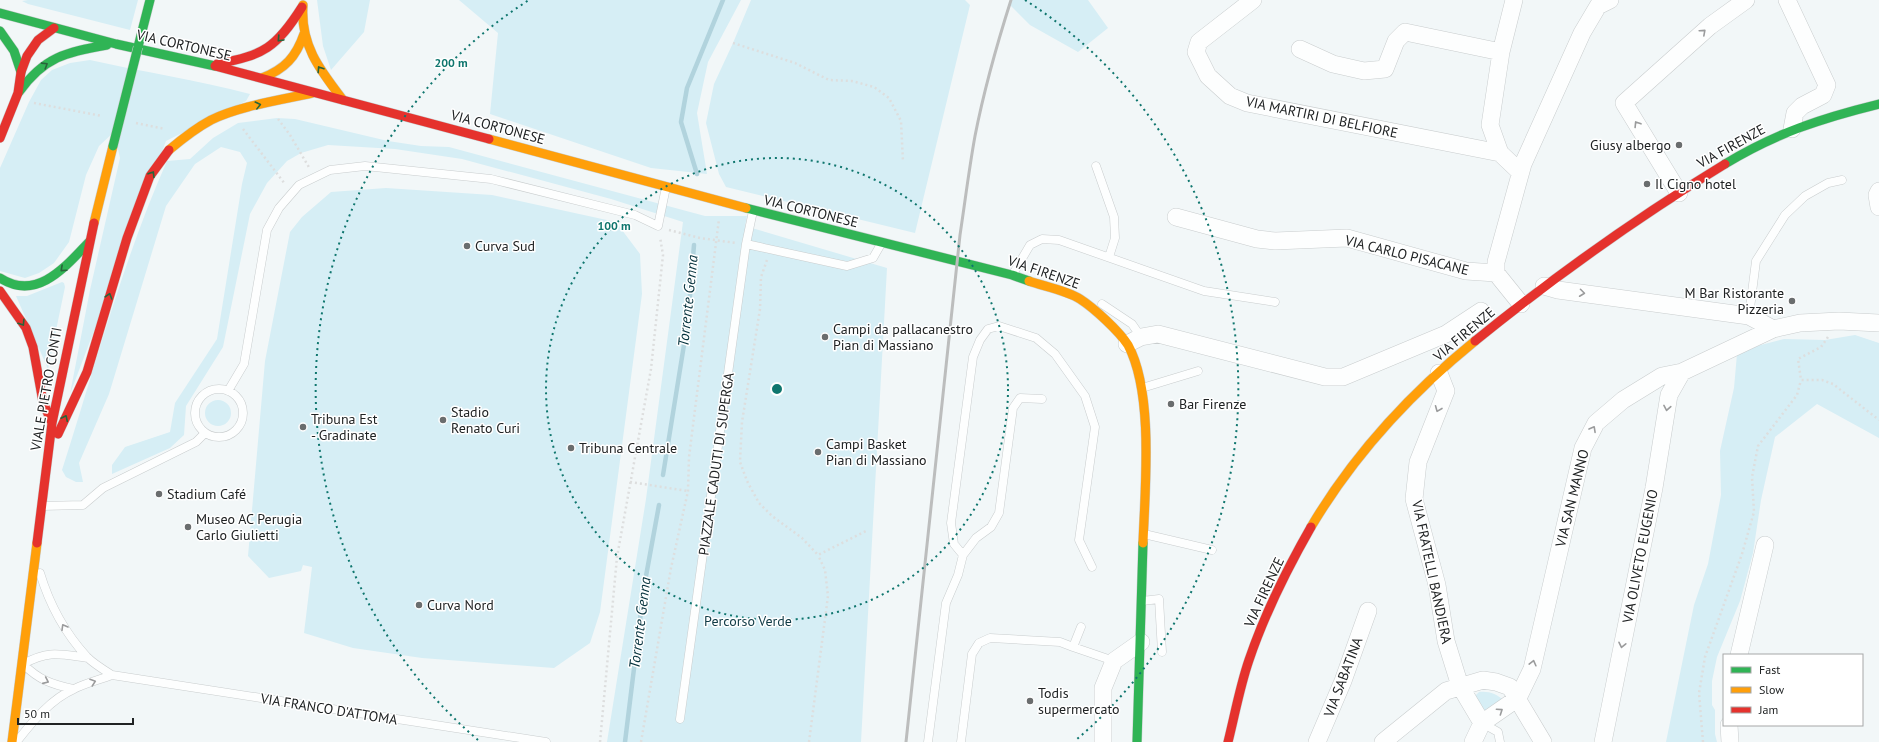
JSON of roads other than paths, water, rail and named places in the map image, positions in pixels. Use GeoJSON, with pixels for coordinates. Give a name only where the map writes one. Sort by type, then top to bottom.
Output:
{"type":"FeatureCollection","features":[{"type":"Feature","properties":{"kind":"main road","name":"VIALE PIETRO CONTI"},"geometry":{"type":"LineString","coordinates":[[12,742],[52,423],[89,241],[150,0]]}},
{"type":"Feature","properties":{"kind":"main road"},"geometry":{"type":"LineString","coordinates":[[303,3],[304,34],[311,54],[320,70],[343,100]]}},
{"type":"Feature","properties":{"kind":"main road"},"geometry":{"type":"LineString","coordinates":[[213,65],[245,59],[271,48],[287,31],[303,3]]}},
{"type":"Feature","properties":{"kind":"main road","name":"VIA CORTONESE"},"geometry":{"type":"LineString","coordinates":[[0,13],[116,44],[213,65],[753,210],[989,269]]}},
{"type":"Feature","properties":{"kind":"main road"},"geometry":{"type":"LineString","coordinates":[[0,138],[18,93],[21,72],[32,47],[38,40],[54,28]]}},
{"type":"Feature","properties":{"kind":"main road"},"geometry":{"type":"LineString","coordinates":[[0,31],[14,51],[21,72]]}},
{"type":"Feature","properties":{"kind":"main road"},"geometry":{"type":"LineString","coordinates":[[262,78],[283,69],[291,62],[299,50],[304,34]]}},
{"type":"Feature","properties":{"kind":"main road"},"geometry":{"type":"LineString","coordinates":[[18,93],[35,71],[63,55],[78,50],[116,44]]}},
{"type":"Feature","properties":{"kind":"main road"},"geometry":{"type":"LineString","coordinates":[[48,453],[87,372],[126,238],[150,176],[167,152],[183,138],[211,120],[233,112],[316,92]]}},
{"type":"Feature","properties":{"kind":"main road","name":"VIA FIRENZE"},"geometry":{"type":"LineString","coordinates":[[1228,742],[1252,651],[1274,597],[1302,545],[1339,484],[1386,426],[1439,373],[1544,286],[1679,192],[1730,160],[1792,129],[1831,115],[1879,104]]}},
{"type":"Feature","properties":{"kind":"main road"},"geometry":{"type":"LineString","coordinates":[[0,278],[19,286],[35,285],[46,282],[60,272],[89,241]]}},
{"type":"Feature","properties":{"kind":"main road","name":"VIA FIRENZE"},"geometry":{"type":"LineString","coordinates":[[989,269],[1012,274],[1079,298],[1134,341],[1135,361],[1141,388],[1146,441],[1141,642],[1136,742]]}},
{"type":"Feature","properties":{"kind":"main road"},"geometry":{"type":"LineString","coordinates":[[0,291],[26,328],[33,347],[43,402],[52,423]]}},
{"type":"Feature","properties":{"kind":"street","name":"VIA MARTIRI DI BELFIORE"},"geometry":{"type":"LineString","coordinates":[[1253,0],[1199,42],[1196,52],[1208,76],[1230,96],[1247,103],[1500,153]]}},
{"type":"Feature","properties":{"kind":"street"},"geometry":{"type":"LineString","coordinates":[[1514,0],[1501,52],[1490,125],[1500,153],[1520,172]]}},
{"type":"Feature","properties":{"kind":"street"},"geometry":{"type":"LineString","coordinates":[[1521,304],[1496,273],[1496,262],[1520,172],[1582,33],[1598,6],[1610,0]]}},
{"type":"Feature","properties":{"kind":"street"},"geometry":{"type":"LineString","coordinates":[[1679,192],[1624,103],[1710,26],[1746,0]]}},
{"type":"Feature","properties":{"kind":"street"},"geometry":{"type":"LineString","coordinates":[[1787,0],[1827,85],[1823,95],[1802,106],[1795,114],[1792,129]]}},
{"type":"Feature","properties":{"kind":"street"},"geometry":{"type":"LineString","coordinates":[[1300,49],[1333,64],[1364,71],[1386,69],[1396,41],[1405,32],[1501,52]]}},
{"type":"Feature","properties":{"kind":"street"},"geometry":{"type":"LineString","coordinates":[[1879,191],[1877,195],[1879,207]]}},
{"type":"Feature","properties":{"kind":"street","name":"VIA CARLO PISACANE"},"geometry":{"type":"LineString","coordinates":[[1176,217],[1257,239],[1347,238],[1466,271],[1496,273]]}},
{"type":"Feature","properties":{"kind":"street"},"geometry":{"type":"LineString","coordinates":[[1544,286],[1558,290],[1749,316],[1773,329]]}},
{"type":"Feature","properties":{"kind":"street"},"geometry":{"type":"LineString","coordinates":[[1134,341],[1158,334],[1326,377],[1342,377],[1446,334],[1480,311]]}},
{"type":"Feature","properties":{"kind":"street","name":"VIA SAN MANNO"},"geometry":{"type":"LineString","coordinates":[[1518,698],[1532,669],[1583,448],[1596,423],[1623,400],[1662,376],[1682,372],[1773,329],[1800,323],[1839,321],[1879,323]]}},
{"type":"Feature","properties":{"kind":"street","name":"VIA OLIVETO EUGENIO"},"geometry":{"type":"LineString","coordinates":[[1603,742],[1654,488],[1670,394],[1682,372]]}},
{"type":"Feature","properties":{"kind":"street","name":"VIA FRATELLI BANDIERA"},"geometry":{"type":"LineString","coordinates":[[1439,373],[1446,391],[1418,462],[1414,499],[1437,585],[1446,641],[1460,686],[1482,723]]}},
{"type":"Feature","properties":{"kind":"street"},"geometry":{"type":"LineString","coordinates":[[1739,654],[1765,545]]}},
{"type":"Feature","properties":{"kind":"street","name":"VIA SABATINA"},"geometry":{"type":"LineString","coordinates":[[1317,742],[1343,681],[1368,611]]}},
{"type":"Feature","properties":{"kind":"street"},"geometry":{"type":"LineString","coordinates":[[1103,742],[1103,688],[1114,661],[1141,642]]}},
{"type":"Feature","properties":{"kind":"street"},"geometry":{"type":"LineString","coordinates":[[1383,742],[1446,691],[1483,680],[1496,682],[1510,687],[1518,698],[1543,742]]}},
{"type":"Feature","properties":{"kind":"street"},"geometry":{"type":"LineString","coordinates":[[1473,742],[1482,723],[1518,698]]}},
{"type":"Feature","properties":{"kind":"street"},"geometry":{"type":"LineString","coordinates":[[1728,726],[1730,742]]}},
{"type":"Feature","properties":{"kind":"lane"},"geometry":{"type":"LineString","coordinates":[[228,391],[244,364],[267,230],[279,208],[291,193],[299,185],[314,177],[330,170],[365,166],[491,179],[636,215],[658,226],[667,186]]}},
{"type":"Feature","properties":{"kind":"lane"},"geometry":{"type":"LineString","coordinates":[[1096,166],[1114,217],[1115,238],[1109,257]]}},
{"type":"Feature","properties":{"kind":"lane"},"geometry":{"type":"LineString","coordinates":[[1749,316],[1756,261],[1785,215],[1805,196],[1828,183],[1842,180]]}},
{"type":"Feature","properties":{"kind":"lane","name":"PIAZZALE CADUTI DI SUPERGA"},"geometry":{"type":"LineString","coordinates":[[680,719],[746,244],[753,210]]}},
{"type":"Feature","properties":{"kind":"lane"},"geometry":{"type":"LineString","coordinates":[[1012,274],[1030,245],[1042,239],[1059,240],[1204,291],[1275,302]]}},
{"type":"Feature","properties":{"kind":"lane"},"geometry":{"type":"LineString","coordinates":[[746,244],[847,266],[873,258],[882,243]]}},
{"type":"Feature","properties":{"kind":"lane"},"geometry":{"type":"LineString","coordinates":[[1052,288],[1057,284],[1068,284],[1132,324],[1134,341]]}},
{"type":"Feature","properties":{"kind":"lane"},"geometry":{"type":"LineString","coordinates":[[963,555],[954,544],[951,523],[973,357],[980,340],[988,329],[999,326],[1036,338],[1055,354],[1085,396],[1095,427],[1079,540],[1092,567]]}},
{"type":"Feature","properties":{"kind":"lane"},"geometry":{"type":"LineString","coordinates":[[1141,388],[1198,370]]}},
{"type":"Feature","properties":{"kind":"lane"},"geometry":{"type":"LineString","coordinates":[[212,390],[228,391],[234,395],[242,409],[240,425],[228,436],[220,438],[205,433],[196,421],[195,413],[200,399],[212,390]]}},
{"type":"Feature","properties":{"kind":"lane"},"geometry":{"type":"LineString","coordinates":[[928,742],[946,603],[958,575],[963,555],[976,538],[992,527],[999,513],[1013,408],[1020,398],[1042,399]]}},
{"type":"Feature","properties":{"kind":"lane"},"geometry":{"type":"LineString","coordinates":[[42,506],[83,505],[103,488],[196,442],[205,433]]}},
{"type":"Feature","properties":{"kind":"lane"},"geometry":{"type":"LineString","coordinates":[[1144,533],[1212,550]]}},
{"type":"Feature","properties":{"kind":"lane","name":"VIA FRANCO D'ATTOMA"},"geometry":{"type":"LineString","coordinates":[[35,558],[46,592],[70,636],[88,658],[112,676]]}},
{"type":"Feature","properties":{"kind":"lane"},"geometry":{"type":"LineString","coordinates":[[1141,601],[1159,599],[1162,652]]}},
{"type":"Feature","properties":{"kind":"lane"},"geometry":{"type":"LineString","coordinates":[[1072,647],[1081,626]]}},
{"type":"Feature","properties":{"kind":"lane"},"geometry":{"type":"LineString","coordinates":[[961,742],[972,654],[979,643],[990,638],[1060,642],[1114,661]]}},
{"type":"Feature","properties":{"kind":"lane","name":"VIA FRANCO D'ATTOMA"},"geometry":{"type":"LineString","coordinates":[[22,664],[39,656],[54,653],[88,658]]}},
{"type":"Feature","properties":{"kind":"lane"},"geometry":{"type":"LineString","coordinates":[[22,664],[36,676],[47,682],[73,689]]}},
{"type":"Feature","properties":{"kind":"lane","name":"VIA FRANCO D'ATTOMA"},"geometry":{"type":"LineString","coordinates":[[17,742],[33,721],[54,702],[73,689],[112,676],[546,742]]}},
{"type":"Feature","properties":{"kind":"lane"},"geometry":{"type":"LineString","coordinates":[[1482,723],[1498,732],[1500,742]]}},
{"type":"Feature","properties":{"kind":"waterway","name":"Torrente Genna"},"geometry":{"type":"LineString","coordinates":[[697,174],[681,122],[687,88],[723,0]]}},
{"type":"Feature","properties":{"kind":"waterway","name":"Torrente Genna"},"geometry":{"type":"LineString","coordinates":[[663,475],[688,320],[694,245]]}},
{"type":"Feature","properties":{"kind":"waterway","name":"Torrente Genna"},"geometry":{"type":"LineString","coordinates":[[625,742],[644,587],[659,505]]}},
{"type":"Feature","properties":{"kind":"railway"},"geometry":{"type":"LineString","coordinates":[[906,742],[960,235],[975,136],[991,67],[1011,0]]}},
{"type":"Feature","properties":{"kind":"place","name":"Giusy albergo"},"geometry":{"type":"Point","coordinates":[1679,145]}},
{"type":"Feature","properties":{"kind":"place","name":"Il Cigno hotel"},"geometry":{"type":"Point","coordinates":[1647,184]}},
{"type":"Feature","properties":{"kind":"place","name":"Curva Sud"},"geometry":{"type":"Point","coordinates":[467,246]}},
{"type":"Feature","properties":{"kind":"place","name":"M Bar Ristorante Pizzeria"},"geometry":{"type":"Point","coordinates":[1792,301]}},
{"type":"Feature","properties":{"kind":"place","name":"Campi da pallacanestro Pian di Massiano"},"geometry":{"type":"Point","coordinates":[825,337]}},
{"type":"Feature","properties":{"kind":"place","name":"Bar Firenze"},"geometry":{"type":"Point","coordinates":[1171,404]}},
{"type":"Feature","properties":{"kind":"place","name":"Stadio Renato Curi"},"geometry":{"type":"Point","coordinates":[443,420]}},
{"type":"Feature","properties":{"kind":"place","name":"Tribuna Est - Gradinate"},"geometry":{"type":"Point","coordinates":[303,427]}},
{"type":"Feature","properties":{"kind":"place","name":"Tribuna Centrale"},"geometry":{"type":"Point","coordinates":[571,448]}},
{"type":"Feature","properties":{"kind":"place","name":"Campi Basket Pian di Massiano"},"geometry":{"type":"Point","coordinates":[818,452]}},
{"type":"Feature","properties":{"kind":"place","name":"Stadium Café"},"geometry":{"type":"Point","coordinates":[159,494]}},
{"type":"Feature","properties":{"kind":"place","name":"Museo AC Perugia Carlo Giulietti"},"geometry":{"type":"Point","coordinates":[188,527]}},
{"type":"Feature","properties":{"kind":"place","name":"Curva Nord"},"geometry":{"type":"Point","coordinates":[419,605]}},
{"type":"Feature","properties":{"kind":"place","name":"Todis supermercato"},"geometry":{"type":"Point","coordinates":[1030,701]}},
{"type":"Feature","properties":{"kind":"park label","name":"Percorso Verde"},"geometry":{"type":"Point","coordinates":[748,621]}}]}
